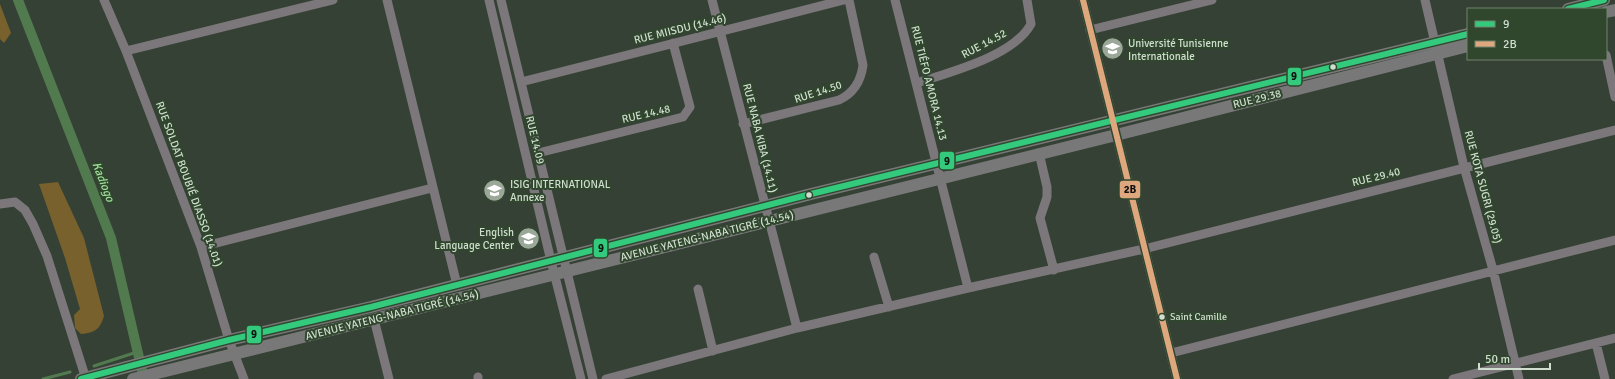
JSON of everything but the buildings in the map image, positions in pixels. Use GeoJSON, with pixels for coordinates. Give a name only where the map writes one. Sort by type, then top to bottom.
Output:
{"type":"FeatureCollection","features":[{"type":"Feature","properties":{"kind":"main road"},"geometry":{"type":"LineString","coordinates":[[1573,8],[1597,3]]}},
{"type":"Feature","properties":{"kind":"main road","name":"RUE 29.38"},"geometry":{"type":"LineString","coordinates":[[1116,135],[1437,48],[1467,34]]}},
{"type":"Feature","properties":{"kind":"main road","name":"RUE 29.38"},"geometry":{"type":"LineString","coordinates":[[84,379],[229,340],[457,285],[765,206],[1112,120],[1437,48],[1467,46]]}},
{"type":"Feature","properties":{"kind":"main road","name":"AVENUE YATENG-NABA TIGRÉ (14.54)"},"geometry":{"type":"LineString","coordinates":[[135,378],[1116,135]]}},
{"type":"Feature","properties":{"kind":"street","name":"RUE SOLDAT BOUBIÉ DIASSO (14.01)"},"geometry":{"type":"LineString","coordinates":[[104,0],[126,51],[202,247],[229,340],[236,353],[244,379]]}},
{"type":"Feature","properties":{"kind":"street"},"geometry":{"type":"LineString","coordinates":[[126,51],[333,0]]}},
{"type":"Feature","properties":{"kind":"street"},"geometry":{"type":"LineString","coordinates":[[387,0],[457,285]]}},
{"type":"Feature","properties":{"kind":"street","name":"RUE 14.09"},"geometry":{"type":"LineString","coordinates":[[489,0],[554,274],[581,379]]}},
{"type":"Feature","properties":{"kind":"street","name":"RUE 14.09"},"geometry":{"type":"LineString","coordinates":[[501,0],[593,379]]}},
{"type":"Feature","properties":{"kind":"street","name":"RUE NABA KIBA (14.11)"},"geometry":{"type":"LineString","coordinates":[[712,0],[796,328]]}},
{"type":"Feature","properties":{"kind":"street","name":"RUE MIISDU (14.46)"},"geometry":{"type":"LineString","coordinates":[[521,82],[844,0]]}},
{"type":"Feature","properties":{"kind":"street","name":"RUE 14.50"},"geometry":{"type":"LineString","coordinates":[[744,124],[839,100],[848,96],[862,76],[863,65],[849,0]]}},
{"type":"Feature","properties":{"kind":"street","name":"RUE TIÉFO AMORA 14.13"},"geometry":{"type":"LineString","coordinates":[[896,0],[938,163],[940,178],[968,288]]}},
{"type":"Feature","properties":{"kind":"street","name":"RUE 14.52"},"geometry":{"type":"LineString","coordinates":[[917,83],[981,61],[1020,37],[1032,24],[1027,0]]}},
{"type":"Feature","properties":{"kind":"street"},"geometry":{"type":"LineString","coordinates":[[1082,0],[1177,379]]}},
{"type":"Feature","properties":{"kind":"street"},"geometry":{"type":"LineString","coordinates":[[1090,30],[1212,0]]}},
{"type":"Feature","properties":{"kind":"street","name":"RUE KOTA SUGRI (29.05)"},"geometry":{"type":"LineString","coordinates":[[1425,0],[1464,167],[1493,270],[1519,379]]}},
{"type":"Feature","properties":{"kind":"street","name":"RUE 14.48"},"geometry":{"type":"LineString","coordinates":[[538,153],[683,117],[690,107],[673,43]]}},
{"type":"Feature","properties":{"kind":"street"},"geometry":{"type":"LineString","coordinates":[[1607,60],[1615,97]]}},
{"type":"Feature","properties":{"kind":"street","name":"RUE 29.40"},"geometry":{"type":"LineString","coordinates":[[606,379],[796,328],[1144,249],[1615,130]]}},
{"type":"Feature","properties":{"kind":"street"},"geometry":{"type":"LineString","coordinates":[[1039,153],[1047,187],[1047,197],[1040,218],[1054,270]]}},
{"type":"Feature","properties":{"kind":"street"},"geometry":{"type":"LineString","coordinates":[[202,247],[432,188]]}},
{"type":"Feature","properties":{"kind":"street"},"geometry":{"type":"LineString","coordinates":[[0,204],[15,202],[25,210],[33,224],[47,256],[84,379]]}},
{"type":"Feature","properties":{"kind":"street"},"geometry":{"type":"LineString","coordinates":[[1171,354],[1493,270],[1615,240]]}},
{"type":"Feature","properties":{"kind":"street"},"geometry":{"type":"LineString","coordinates":[[874,257],[889,307]]}},
{"type":"Feature","properties":{"kind":"street"},"geometry":{"type":"LineString","coordinates":[[698,289],[713,351]]}},
{"type":"Feature","properties":{"kind":"street"},"geometry":{"type":"LineString","coordinates":[[374,319],[388,379]]}},
{"type":"Feature","properties":{"kind":"street"},"geometry":{"type":"LineString","coordinates":[[1453,379],[1615,338]]}},
{"type":"Feature","properties":{"kind":"street"},"geometry":{"type":"LineString","coordinates":[[1596,343],[1606,379]]}},
{"type":"Feature","properties":{"kind":"shaded area"},"geometry":{"type":"Polygon","coordinates":[[[0,4],[11,33],[4,43],[0,39],[0,4]]]}},
{"type":"Feature","properties":{"kind":"shaded area"},"geometry":{"type":"Polygon","coordinates":[[[58,182],[84,238],[104,316],[101,324],[96,330],[81,334],[75,328],[74,315],[80,309],[65,258],[39,184],[58,182]]]}},
{"type":"Feature","properties":{"kind":"waterway","name":"Kadiogo"},"geometry":{"type":"LineString","coordinates":[[18,0],[111,238],[144,379]]}},
{"type":"Feature","properties":{"kind":"waterway"},"geometry":{"type":"LineString","coordinates":[[94,366],[134,353],[137,349]]}},
{"type":"Feature","properties":{"kind":"waterway"},"geometry":{"type":"LineString","coordinates":[[43,379],[70,372]]}},
{"type":"Feature","properties":{"kind":"transit line","name":"2B"},"geometry":{"type":"LineString","coordinates":[[1083,0],[1177,379]]}},
{"type":"Feature","properties":{"kind":"transit line","name":"9"},"geometry":{"type":"LineString","coordinates":[[1572,8],[1604,0]]}},
{"type":"Feature","properties":{"kind":"transit line","name":"9"},"geometry":{"type":"LineString","coordinates":[[81,379],[229,340],[371,307],[811,194],[1467,34]]}},
{"type":"Feature","properties":{"kind":"place","name":"Université Tunisienne Internationale"},"geometry":{"type":"Point","coordinates":[1112,49]}},
{"type":"Feature","properties":{"kind":"place","name":"ISIG INTERNATIONAL Annexe"},"geometry":{"type":"Point","coordinates":[495,190]}},
{"type":"Feature","properties":{"kind":"place","name":"English Language Center"},"geometry":{"type":"Point","coordinates":[529,238]}},
{"type":"Feature","properties":{"kind":"place","name":"Saint Camille"},"geometry":{"type":"Point","coordinates":[1162,317]}}]}
